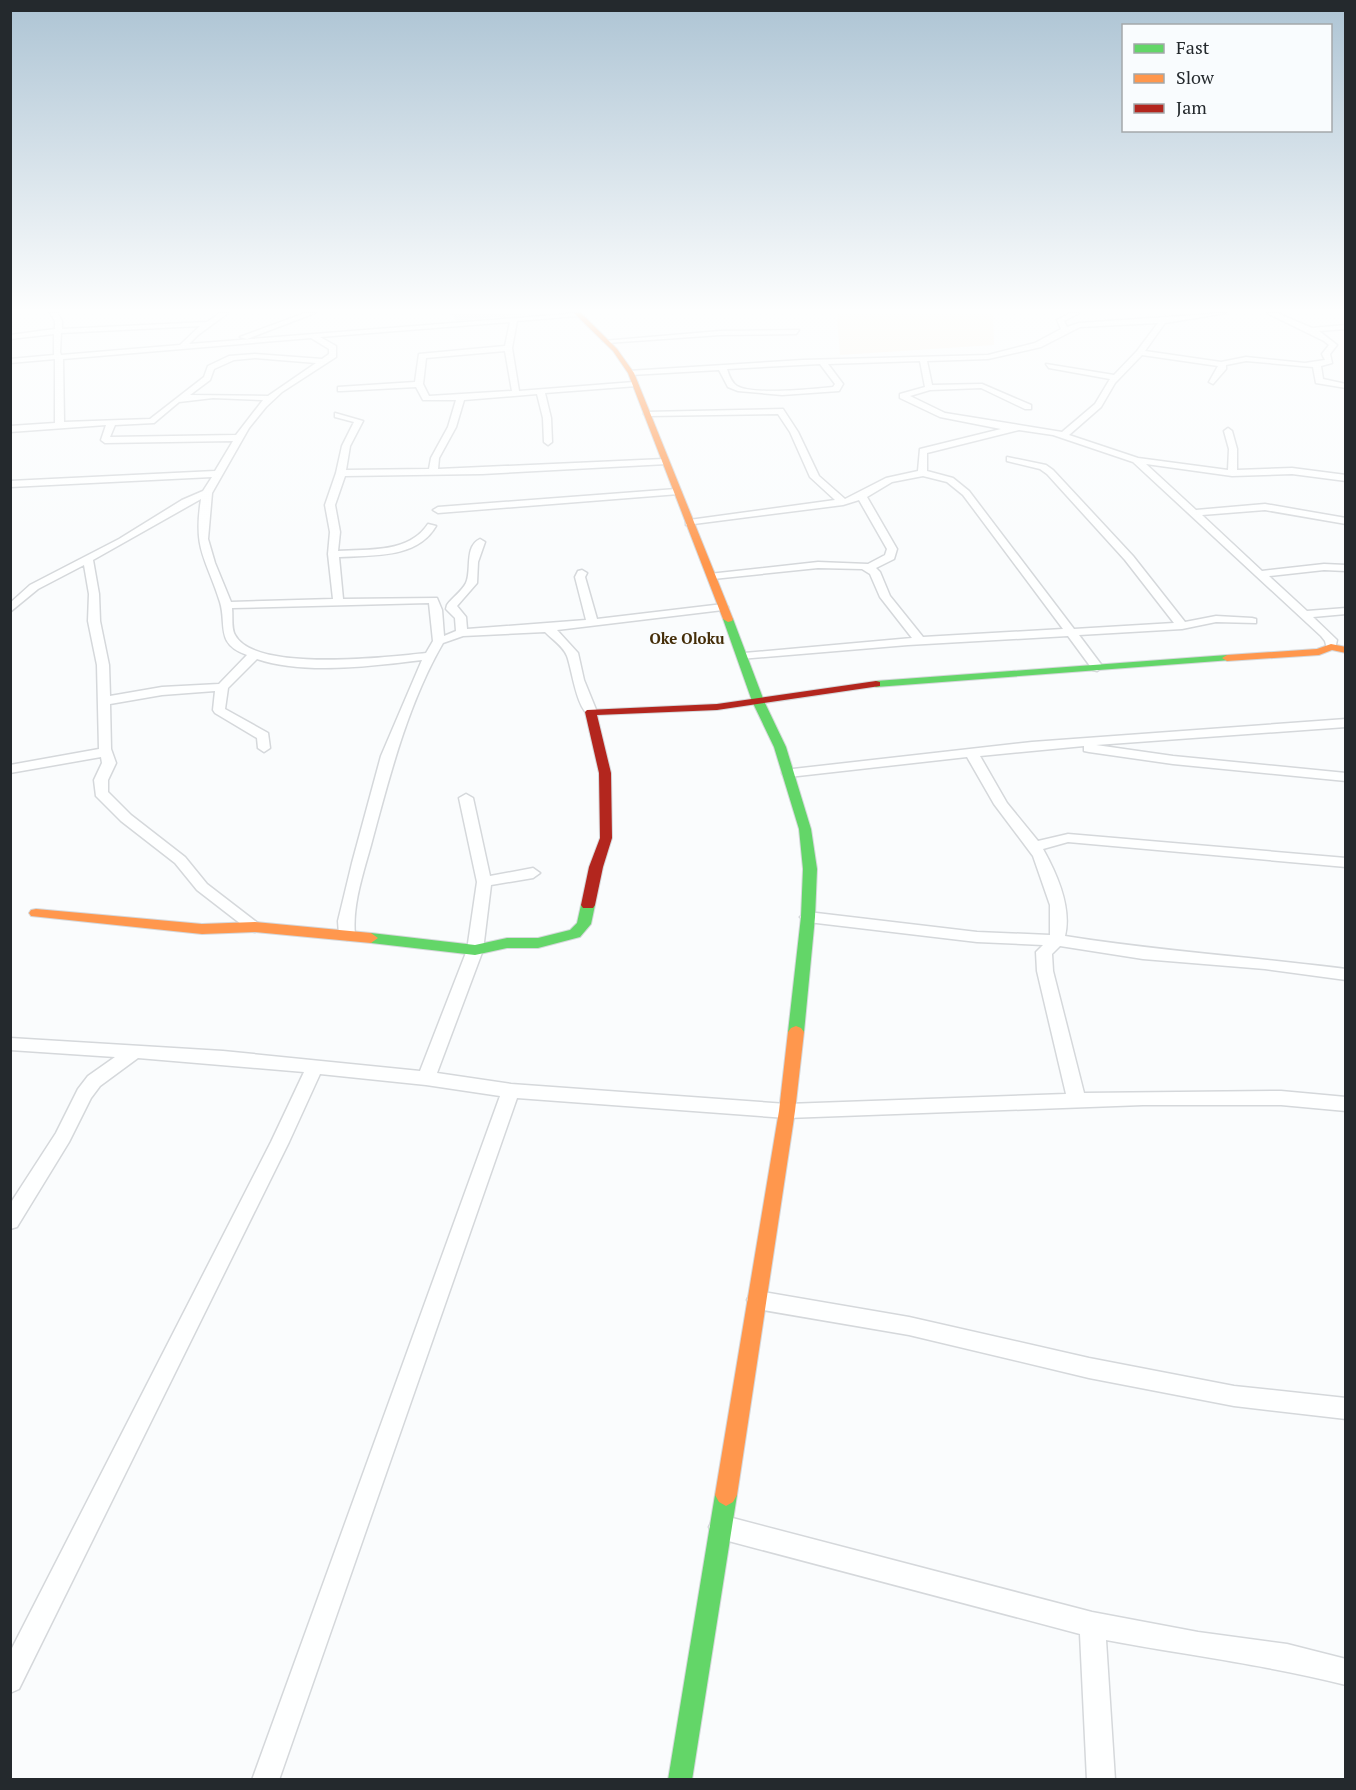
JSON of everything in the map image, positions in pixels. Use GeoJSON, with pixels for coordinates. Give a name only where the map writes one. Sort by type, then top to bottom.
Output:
{"type":"FeatureCollection","features":[{"type":"Feature","properties":{"kind":"street"},"geometry":{"type":"LineString","coordinates":[[59,397],[59,425]]}},
{"type":"Feature","properties":{"kind":"street"},"geometry":{"type":"LineString","coordinates":[[10,429],[158,419],[182,397]]}},
{"type":"Feature","properties":{"kind":"street"},"geometry":{"type":"LineString","coordinates":[[425,397],[482,397]]}},
{"type":"Feature","properties":{"kind":"street"},"geometry":{"type":"LineString","coordinates":[[542,397],[547,418],[548,442]]}},
{"type":"Feature","properties":{"kind":"street"},"geometry":{"type":"LineString","coordinates":[[641,397],[676,492],[713,576],[758,701],[789,773],[805,829],[810,869],[808,917],[787,1111],[680,1779]]}},
{"type":"Feature","properties":{"kind":"street"},"geometry":{"type":"LineString","coordinates":[[904,397],[943,415],[1010,428]]}},
{"type":"Feature","properties":{"kind":"street"},"geometry":{"type":"LineString","coordinates":[[1006,397],[1028,407]]}},
{"type":"Feature","properties":{"kind":"street"},"geometry":{"type":"LineString","coordinates":[[1063,436],[1098,405],[1104,397]]}},
{"type":"Feature","properties":{"kind":"street"},"geometry":{"type":"LineString","coordinates":[[179,399],[271,398]]}},
{"type":"Feature","properties":{"kind":"street"},"geometry":{"type":"LineString","coordinates":[[271,398],[238,438],[215,474],[215,482],[207,493],[203,538],[215,581],[226,605],[226,624],[230,639],[238,647],[254,655],[320,663],[430,656]]}},
{"type":"Feature","properties":{"kind":"street"},"geometry":{"type":"LineString","coordinates":[[433,471],[435,458],[452,427],[462,398]]}},
{"type":"Feature","properties":{"kind":"street"},"geometry":{"type":"LineString","coordinates":[[648,414],[780,411],[794,432],[815,477],[843,502]]}},
{"type":"Feature","properties":{"kind":"street"},"geometry":{"type":"LineString","coordinates":[[338,415],[359,421],[346,446],[341,473],[330,505],[335,532],[333,554],[338,583],[338,603]]}},
{"type":"Feature","properties":{"kind":"street"},"geometry":{"type":"LineString","coordinates":[[112,422],[105,440],[238,438]]}},
{"type":"Feature","properties":{"kind":"street"},"geometry":{"type":"LineString","coordinates":[[922,474],[923,452],[1020,427],[1063,436],[1136,460],[1232,473],[1292,471],[1346,478]]}},
{"type":"Feature","properties":{"kind":"street"},"geometry":{"type":"LineString","coordinates":[[1228,430],[1233,449],[1232,473]]}},
{"type":"Feature","properties":{"kind":"street"},"geometry":{"type":"LineString","coordinates":[[1010,459],[1043,467],[1050,472],[1129,558],[1182,626]]}},
{"type":"Feature","properties":{"kind":"street"},"geometry":{"type":"LineString","coordinates":[[1136,460],[1331,640],[1331,647]]}},
{"type":"Feature","properties":{"kind":"street"},"geometry":{"type":"LineString","coordinates":[[341,473],[664,462]]}},
{"type":"Feature","properties":{"kind":"street"},"geometry":{"type":"LineString","coordinates":[[10,484],[215,474]]}},
{"type":"Feature","properties":{"kind":"street"},"geometry":{"type":"LineString","coordinates":[[689,523],[843,502],[863,498],[890,480],[922,474],[939,475],[956,482],[1097,667]]}},
{"type":"Feature","properties":{"kind":"street"},"geometry":{"type":"LineString","coordinates":[[438,510],[676,492]]}},
{"type":"Feature","properties":{"kind":"street"},"geometry":{"type":"LineString","coordinates":[[10,609],[33,587],[88,560],[185,502],[207,493]]}},
{"type":"Feature","properties":{"kind":"street"},"geometry":{"type":"LineString","coordinates":[[863,498],[892,549],[890,557],[869,568]]}},
{"type":"Feature","properties":{"kind":"street"},"geometry":{"type":"LineString","coordinates":[[1194,513],[1265,507],[1346,520]]}},
{"type":"Feature","properties":{"kind":"street"},"geometry":{"type":"LineString","coordinates":[[333,554],[403,549],[423,538],[431,526]]}},
{"type":"Feature","properties":{"kind":"street"},"geometry":{"type":"LineString","coordinates":[[462,633],[460,617],[452,609],[452,605],[472,584],[473,561],[480,542]]}},
{"type":"Feature","properties":{"kind":"street"},"geometry":{"type":"LineString","coordinates":[[88,560],[94,594],[94,621],[103,665],[106,752],[109,763],[99,787],[111,804],[180,860],[202,887],[215,894],[255,927]]}},
{"type":"Feature","properties":{"kind":"street"},"geometry":{"type":"LineString","coordinates":[[713,576],[818,565],[859,565],[869,568],[875,573],[885,597],[920,641]]}},
{"type":"Feature","properties":{"kind":"street"},"geometry":{"type":"LineString","coordinates":[[1257,573],[1291,572],[1319,565],[1346,568]]}},
{"type":"Feature","properties":{"kind":"street"},"geometry":{"type":"LineString","coordinates":[[582,573],[580,577],[592,622]]}},
{"type":"Feature","properties":{"kind":"street"},"geometry":{"type":"LineString","coordinates":[[226,605],[433,600],[438,607],[436,631],[439,641]]}},
{"type":"Feature","properties":{"kind":"street"},"geometry":{"type":"LineString","coordinates":[[347,935],[346,921],[359,863],[388,756],[430,656],[439,641],[462,633],[548,628],[723,607]]}},
{"type":"Feature","properties":{"kind":"street"},"geometry":{"type":"LineString","coordinates":[[1302,615],[1346,611]]}},
{"type":"Feature","properties":{"kind":"street"},"geometry":{"type":"LineString","coordinates":[[744,657],[920,641],[1182,626],[1216,619],[1252,621]]}},
{"type":"Feature","properties":{"kind":"street"},"geometry":{"type":"LineString","coordinates":[[36,913],[202,929],[255,927],[475,950],[507,943],[538,943],[575,934],[584,924],[596,867],[606,838],[605,772],[591,712],[578,680],[572,652],[548,628]]}},
{"type":"Feature","properties":{"kind":"street"},"geometry":{"type":"LineString","coordinates":[[591,712],[668,710],[758,701],[792,693],[876,684],[1318,652],[1331,647],[1346,650]]}},
{"type":"Feature","properties":{"kind":"street"},"geometry":{"type":"LineString","coordinates":[[104,701],[162,691],[222,687],[228,683],[240,666],[254,655]]}},
{"type":"Feature","properties":{"kind":"street"},"geometry":{"type":"LineString","coordinates":[[222,687],[219,710],[263,736],[264,748]]}},
{"type":"Feature","properties":{"kind":"street"},"geometry":{"type":"LineString","coordinates":[[789,773],[971,752],[1346,723]]}},
{"type":"Feature","properties":{"kind":"street"},"geometry":{"type":"LineString","coordinates":[[1065,744],[1173,760],[1346,777]]}},
{"type":"Feature","properties":{"kind":"street"},"geometry":{"type":"LineString","coordinates":[[10,769],[106,752]]}},
{"type":"Feature","properties":{"kind":"street"},"geometry":{"type":"LineString","coordinates":[[971,752],[1001,804],[1043,860],[1061,921],[1057,940],[1044,952],[1045,971],[1076,1100]]}},
{"type":"Feature","properties":{"kind":"street"},"geometry":{"type":"LineString","coordinates":[[426,1078],[475,950],[484,882],[466,798]]}},
{"type":"Feature","properties":{"kind":"street"},"geometry":{"type":"LineString","coordinates":[[1035,847],[1053,840],[1068,838],[1346,863]]}},
{"type":"Feature","properties":{"kind":"street"},"geometry":{"type":"LineString","coordinates":[[484,882],[532,873]]}},
{"type":"Feature","properties":{"kind":"street"},"geometry":{"type":"LineString","coordinates":[[808,917],[977,937],[1057,940],[1143,954],[1265,964],[1346,975]]}},
{"type":"Feature","properties":{"kind":"street"},"geometry":{"type":"LineString","coordinates":[[10,1044],[223,1057],[426,1078],[511,1091],[787,1111],[1076,1100],[1281,1098],[1346,1104]]}},
{"type":"Feature","properties":{"kind":"street"},"geometry":{"type":"LineString","coordinates":[[10,1221],[63,1137],[84,1094],[94,1081],[133,1053]]}},
{"type":"Feature","properties":{"kind":"street"},"geometry":{"type":"LineString","coordinates":[[10,1680],[280,1142],[314,1068]]}},
{"type":"Feature","properties":{"kind":"street"},"geometry":{"type":"LineString","coordinates":[[265,1779],[511,1091]]}},
{"type":"Feature","properties":{"kind":"street"},"geometry":{"type":"LineString","coordinates":[[756,1300],[909,1326],[1089,1368],[1234,1396],[1346,1409]]}},
{"type":"Feature","properties":{"kind":"street"},"geometry":{"type":"LineString","coordinates":[[721,1527],[1092,1625],[1198,1645],[1287,1657],[1346,1672]]}},
{"type":"Feature","properties":{"kind":"street"},"geometry":{"type":"LineString","coordinates":[[1092,1625],[1101,1779]]}},
{"type":"Feature","properties":{"kind":"traffic: fast"},"geometry":{"type":"LineString","coordinates":[[728,619],[758,701],[780,747],[805,829],[810,869],[808,917],[796,1032]]}},
{"type":"Feature","properties":{"kind":"traffic: fast"},"geometry":{"type":"LineString","coordinates":[[876,684],[1227,658]]}},
{"type":"Feature","properties":{"kind":"traffic: fast"},"geometry":{"type":"LineString","coordinates":[[371,938],[475,950],[507,943],[538,943],[575,934],[584,924],[588,905]]}},
{"type":"Feature","properties":{"kind":"traffic: fast"},"geometry":{"type":"LineString","coordinates":[[680,1780],[726,1495]]}},
{"type":"Feature","properties":{"kind":"traffic: slow"},"geometry":{"type":"LineString","coordinates":[[640,397],[728,619]]}},
{"type":"Feature","properties":{"kind":"traffic: slow"},"geometry":{"type":"LineString","coordinates":[[1227,658],[1319,652],[1331,647],[1346,650]]}},
{"type":"Feature","properties":{"kind":"traffic: slow"},"geometry":{"type":"LineString","coordinates":[[36,913],[202,929],[255,927],[371,938]]}},
{"type":"Feature","properties":{"kind":"traffic: slow"},"geometry":{"type":"LineString","coordinates":[[726,1495],[787,1111],[796,1032]]}},
{"type":"Feature","properties":{"kind":"traffic: jam"},"geometry":{"type":"LineString","coordinates":[[588,905],[596,867],[606,838],[605,773],[591,712],[717,707],[876,684]]}},
{"type":"Feature","properties":{"kind":"district","name":"Oke Oloku"},"geometry":{"type":"Point","coordinates":[687,639]}}]}
